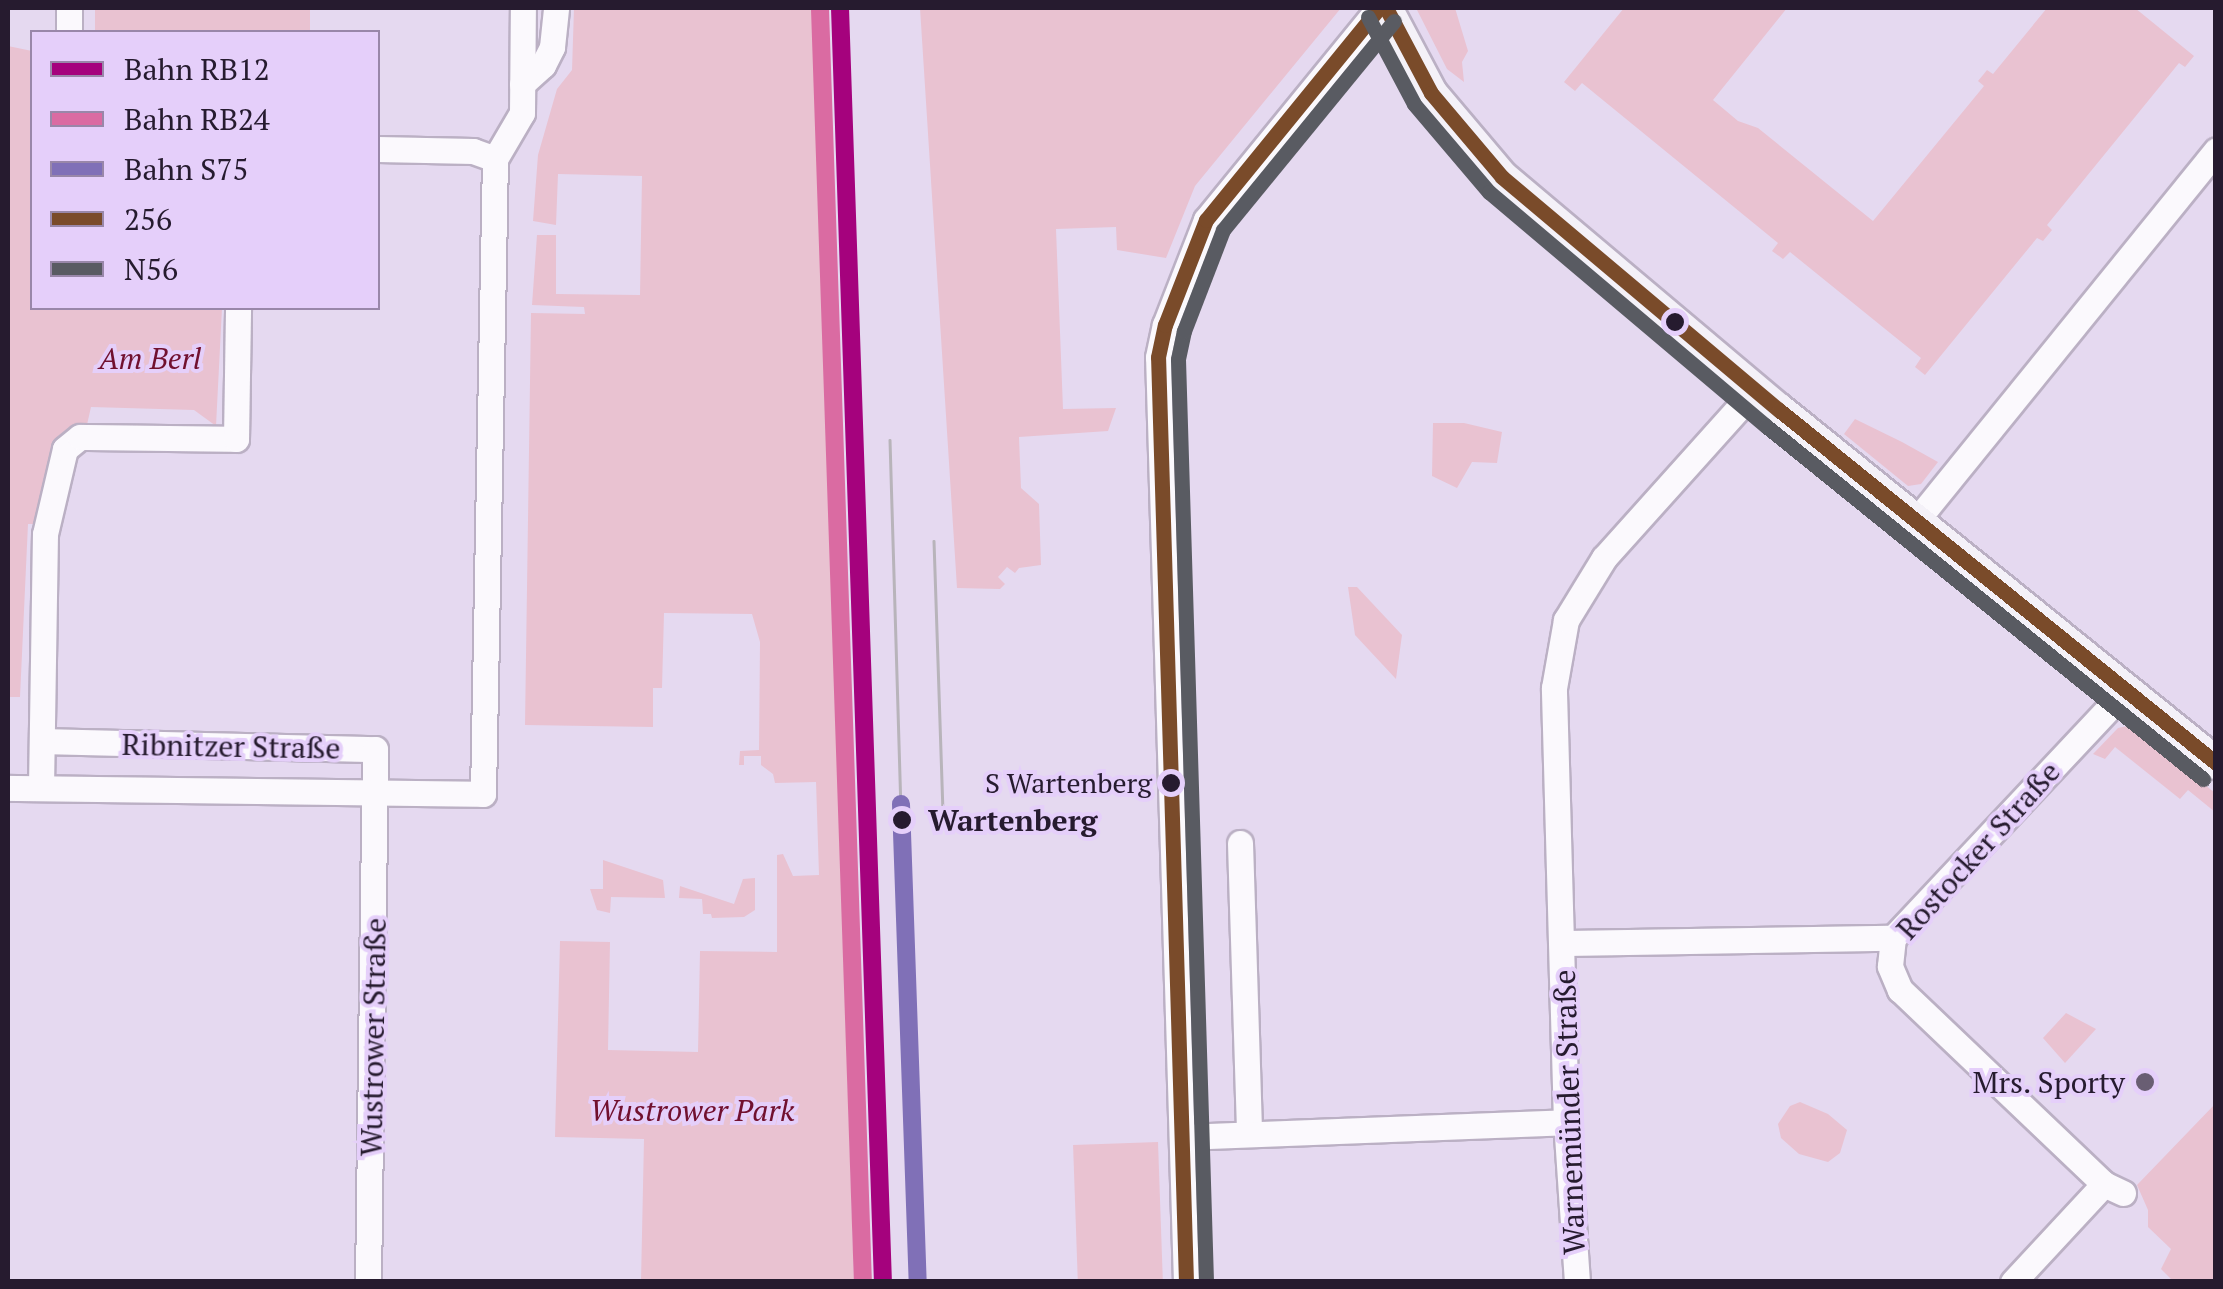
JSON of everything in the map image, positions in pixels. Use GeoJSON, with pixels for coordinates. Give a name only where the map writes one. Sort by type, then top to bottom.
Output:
{"type":"FeatureCollection","features":[{"type":"Feature","properties":{"kind":"main road"},"geometry":{"type":"LineString","coordinates":[[1386,8],[1431,94],[1502,178],[1755,390],[2216,763]]}},
{"type":"Feature","properties":{"kind":"street"},"geometry":{"type":"LineString","coordinates":[[380,149],[473,151],[496,158],[517,126],[523,8]]}},
{"type":"Feature","properties":{"kind":"street"},"geometry":{"type":"LineString","coordinates":[[522,84],[543,65],[552,47],[556,8]]}},
{"type":"Feature","properties":{"kind":"street"},"geometry":{"type":"LineString","coordinates":[[1186,1282],[1158,357],[1164,325],[1206,220],[1379,8]]}},
{"type":"Feature","properties":{"kind":"street"},"geometry":{"type":"LineString","coordinates":[[1916,521],[2216,150]]}},
{"type":"Feature","properties":{"kind":"street","name":"Ribnitzer Straße"},"geometry":{"type":"LineString","coordinates":[[8,788],[483,794],[496,158]]}},
{"type":"Feature","properties":{"kind":"street"},"geometry":{"type":"LineString","coordinates":[[41,788],[44,534],[65,448],[80,437],[236,439],[238,310]]}},
{"type":"Feature","properties":{"kind":"street","name":"Warnemünder Straße"},"geometry":{"type":"LineString","coordinates":[[1577,1282],[1566,1122],[1554,688],[1566,620],[1604,558],[1755,390]]}},
{"type":"Feature","properties":{"kind":"street","name":"Rostocker Straße"},"geometry":{"type":"LineString","coordinates":[[2014,1282],[2114,1188],[1900,990],[1890,966],[1893,938],[2126,691]]}},
{"type":"Feature","properties":{"kind":"street","name":"Ribnitzer Straße"},"geometry":{"type":"LineString","coordinates":[[43,741],[376,750],[378,793]]}},
{"type":"Feature","properties":{"kind":"street","name":"Wustrower Straße"},"geometry":{"type":"LineString","coordinates":[[368,1282],[378,793]]}},
{"type":"Feature","properties":{"kind":"street"},"geometry":{"type":"LineString","coordinates":[[1240,843],[1249,1133]]}},
{"type":"Feature","properties":{"kind":"street","name":"Warnemünder Straße"},"geometry":{"type":"LineString","coordinates":[[1562,943],[1893,938]]}},
{"type":"Feature","properties":{"kind":"street"},"geometry":{"type":"LineString","coordinates":[[1182,1137],[1566,1122]]}},
{"type":"Feature","properties":{"kind":"green space"},"geometry":{"type":"Polygon","coordinates":[[[95,8],[310,8],[310,30],[95,30],[95,8]]]}},
{"type":"Feature","properties":{"kind":"green space","name":"Wustrower Park"},"geometry":{"type":"Polygon","coordinates":[[[574,8],[813,8],[854,1281],[641,1281],[644,1139],[555,1137],[560,941],[610,942],[608,1050],[698,1052],[700,951],[777,952],[777,855],[783,854],[793,876],[819,875],[816,782],[775,783],[773,774],[761,765],[761,756],[744,756],[744,765],[739,765],[740,751],[759,750],[760,642],[752,614],[664,613],[662,688],[653,688],[653,727],[525,725],[531,313],[585,314],[584,307],[532,305],[537,235],[556,235],[556,294],[640,295],[642,176],[558,174],[556,225],[533,221],[538,155],[557,89],[572,70],[574,8]]]}},
{"type":"Feature","properties":{"kind":"green space"},"geometry":{"type":"Polygon","coordinates":[[[920,8],[1341,8],[1195,186],[1166,258],[1117,250],[1116,227],[1056,229],[1063,409],[1116,408],[1108,431],[1019,437],[1021,488],[1039,504],[1041,565],[1019,568],[1015,573],[1007,567],[998,577],[1005,584],[1000,589],[957,588],[920,8]]]}},
{"type":"Feature","properties":{"kind":"green space"},"geometry":{"type":"Polygon","coordinates":[[[1416,8],[1455,8],[1468,51],[1462,62],[1464,82],[1447,69],[1416,8]]]}},
{"type":"Feature","properties":{"kind":"green space"},"geometry":{"type":"Polygon","coordinates":[[[1624,8],[1787,8],[1713,100],[1738,121],[1758,128],[1873,221],[1984,86],[1978,81],[1987,70],[1993,74],[2047,8],[2135,8],[2194,56],[2185,67],[2179,63],[2047,225],[2052,230],[2043,241],[2037,238],[1925,375],[1915,367],[1921,358],[1790,252],[1783,259],[1772,251],[1778,243],[1582,83],[1575,91],[1564,82],[1624,8]]]}},
{"type":"Feature","properties":{"kind":"green space","name":"Am Berl"},"geometry":{"type":"Polygon","coordinates":[[[8,46],[30,51],[30,310],[222,310],[216,426],[194,410],[91,407],[86,429],[39,524],[28,524],[20,697],[8,697],[8,46]]]}},
{"type":"Feature","properties":{"kind":"green space"},"geometry":{"type":"Polygon","coordinates":[[[1855,419],[1938,462],[1921,484],[1908,486],[1844,434],[1855,419]]]}},
{"type":"Feature","properties":{"kind":"green space"},"geometry":{"type":"Polygon","coordinates":[[[1433,423],[1464,423],[1502,432],[1497,463],[1472,462],[1457,488],[1432,476],[1433,423]]]}},
{"type":"Feature","properties":{"kind":"green space"},"geometry":{"type":"Polygon","coordinates":[[[1348,587],[1357,587],[1402,635],[1396,679],[1355,635],[1348,587]]]}},
{"type":"Feature","properties":{"kind":"green space"},"geometry":{"type":"Polygon","coordinates":[[[2132,725],[2215,793],[2215,812],[2188,790],[2180,799],[2115,747],[2105,759],[2093,754],[2118,728],[2132,725]]]}},
{"type":"Feature","properties":{"kind":"green space"},"geometry":{"type":"Polygon","coordinates":[[[603,860],[663,880],[665,898],[611,897],[610,913],[597,910],[590,889],[603,889],[603,860]]]}},
{"type":"Feature","properties":{"kind":"green space"},"geometry":{"type":"Polygon","coordinates":[[[755,878],[755,910],[744,917],[712,918],[711,914],[703,914],[702,899],[679,898],[680,886],[734,904],[743,879],[755,878]]]}},
{"type":"Feature","properties":{"kind":"green space"},"geometry":{"type":"Polygon","coordinates":[[[2066,1013],[2096,1029],[2065,1063],[2043,1038],[2066,1013]]]}},
{"type":"Feature","properties":{"kind":"green space"},"geometry":{"type":"Polygon","coordinates":[[[1800,1102],[1828,1114],[1847,1130],[1840,1153],[1828,1162],[1799,1154],[1781,1138],[1778,1124],[1790,1106],[1800,1102]]]}},
{"type":"Feature","properties":{"kind":"green space"},"geometry":{"type":"Polygon","coordinates":[[[2215,1104],[2215,1281],[2173,1281],[2161,1269],[2171,1249],[2148,1227],[2148,1210],[2137,1185],[2215,1104]]]}},
{"type":"Feature","properties":{"kind":"green space"},"geometry":{"type":"Polygon","coordinates":[[[1158,1142],[1163,1281],[1078,1282],[1073,1145],[1158,1142]]]}},
{"type":"Feature","properties":{"kind":"tram line"},"geometry":{"type":"LineString","coordinates":[[890,440],[901,804]]}},
{"type":"Feature","properties":{"kind":"tram line"},"geometry":{"type":"LineString","coordinates":[[934,541],[943,817]]}},
{"type":"Feature","properties":{"kind":"rail line","name":"RB12"},"geometry":{"type":"LineString","coordinates":[[840,8],[883,1282]]}},
{"type":"Feature","properties":{"kind":"rail line","name":"RB24"},"geometry":{"type":"LineString","coordinates":[[820,9],[863,1282]]}},
{"type":"Feature","properties":{"kind":"rail line","name":"S75"},"geometry":{"type":"LineString","coordinates":[[901,804],[918,1282]]}},
{"type":"Feature","properties":{"kind":"transit line","name":"256"},"geometry":{"type":"LineString","coordinates":[[1186,1282],[1158,357],[1165,325],[1206,220],[1379,8]]}},
{"type":"Feature","properties":{"kind":"transit line","name":"256"},"geometry":{"type":"LineString","coordinates":[[1386,8],[1431,93],[1502,177],[1779,410],[2216,763]]}},
{"type":"Feature","properties":{"kind":"transit line","name":"N56"},"geometry":{"type":"LineString","coordinates":[[1368,17],[1414,104],[1489,192],[1766,426],[2203,779]]}},
{"type":"Feature","properties":{"kind":"transit line","name":"N56"},"geometry":{"type":"LineString","coordinates":[[1206,1281],[1178,359],[1184,331],[1223,230],[1394,21]]}},
{"type":"Feature","properties":{"kind":"place","name":"S Wartenberg"},"geometry":{"type":"Point","coordinates":[1171,783]}},
{"type":"Feature","properties":{"kind":"place","name":"Wartenberg"},"geometry":{"type":"Point","coordinates":[902,820]}},
{"type":"Feature","properties":{"kind":"place","name":"Mrs. Sporty"},"geometry":{"type":"Point","coordinates":[2145,1082]}}]}
